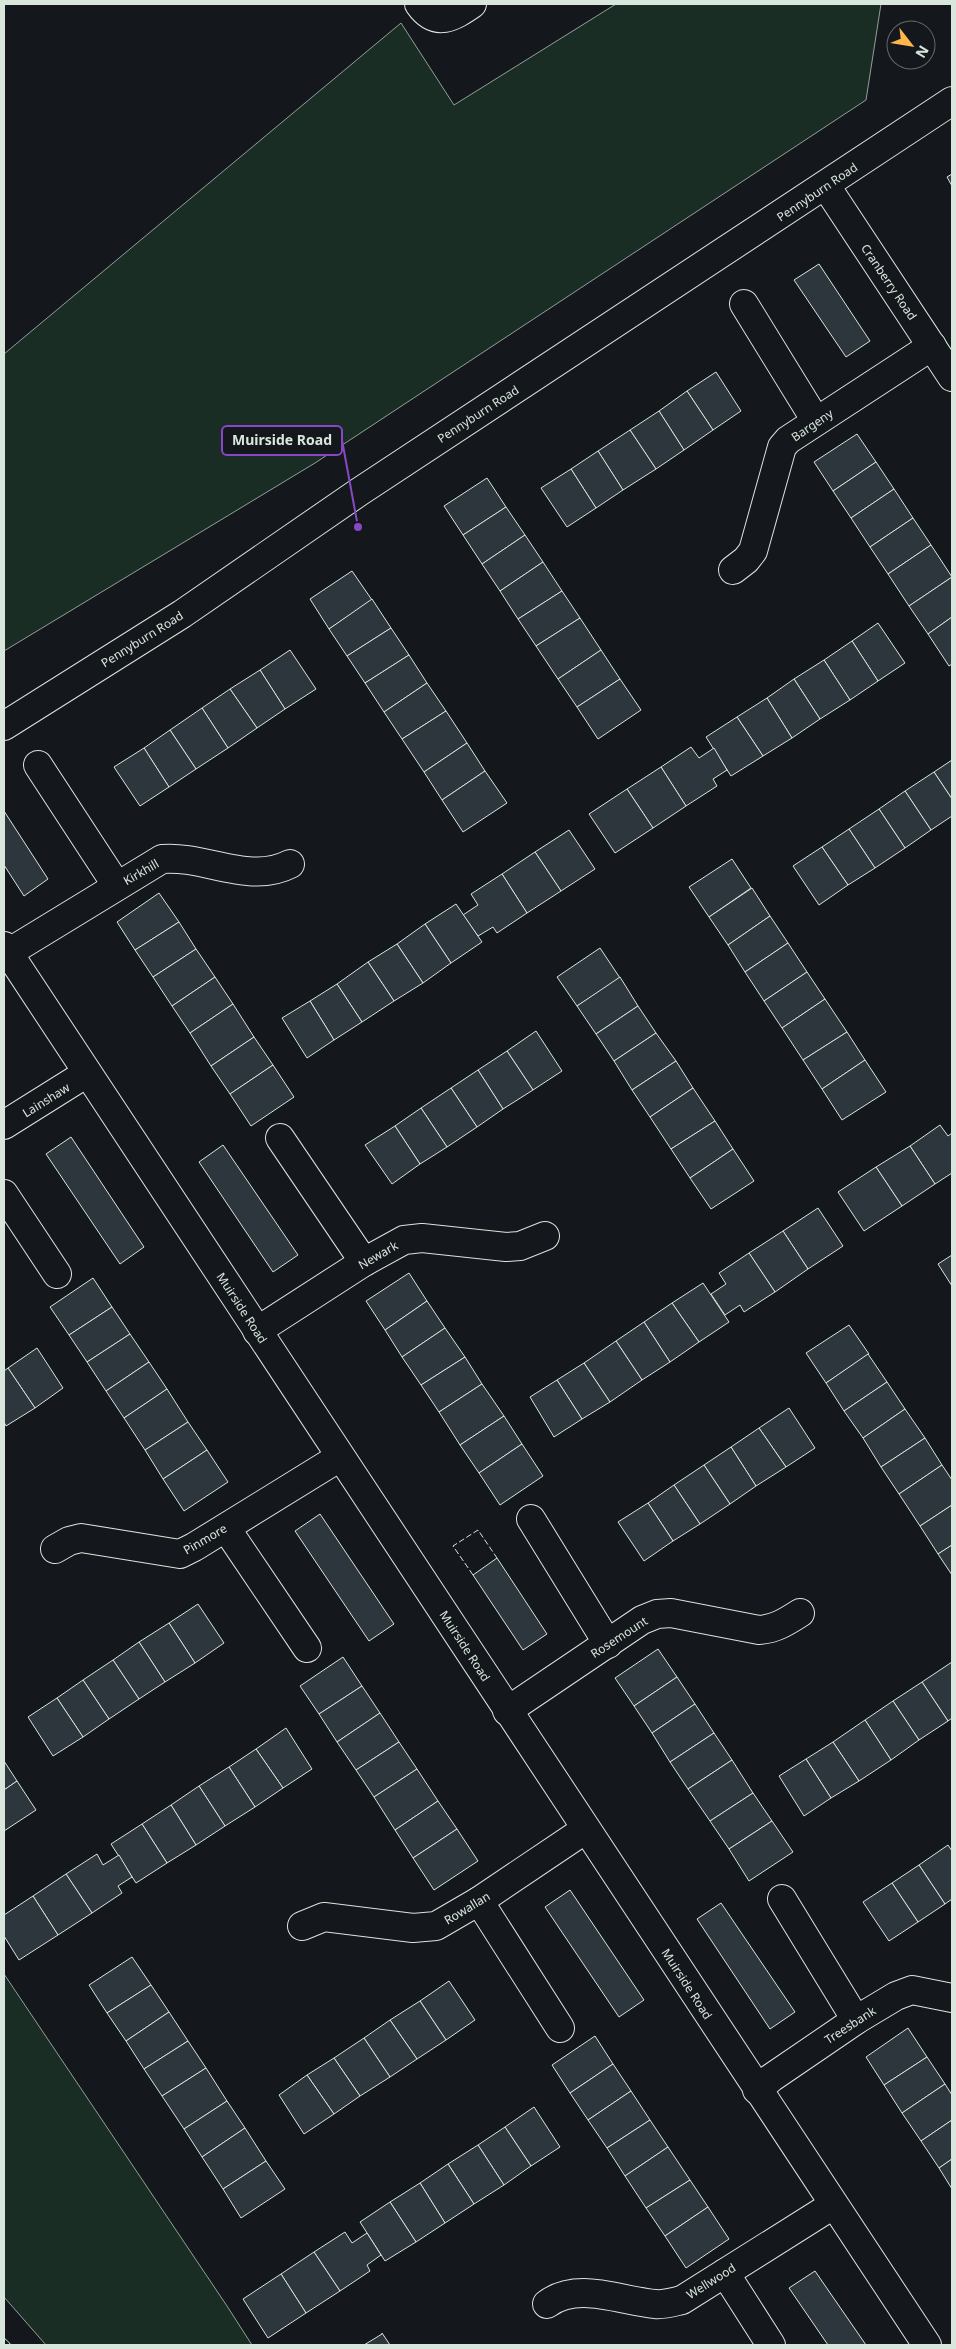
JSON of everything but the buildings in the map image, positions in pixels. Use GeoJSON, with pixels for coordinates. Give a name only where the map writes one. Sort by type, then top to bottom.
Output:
{"type":"FeatureCollection","features":[{"type":"Feature","properties":{"kind":"street"},"geometry":{"type":"LineString","coordinates":[[419,4],[433,16],[443,19],[454,17],[472,4]]}},
{"type":"Feature","properties":{"kind":"street","name":"Pennyburn Road"},"geometry":{"type":"LineString","coordinates":[[4,726],[182,614],[358,492],[826,186],[952,101]]}},
{"type":"Feature","properties":{"kind":"street","name":"Cranberry Road"},"geometry":{"type":"LineString","coordinates":[[826,186],[952,377]]}},
{"type":"Feature","properties":{"kind":"street"},"geometry":{"type":"LineString","coordinates":[[744,304],[816,421]]}},
{"type":"Feature","properties":{"kind":"street","name":"Bargeny"},"geometry":{"type":"LineString","coordinates":[[733,570],[746,560],[753,551],[782,447],[788,440],[932,346]]}},
{"type":"Feature","properties":{"kind":"street"},"geometry":{"type":"LineString","coordinates":[[38,765],[117,886]]}},
{"type":"Feature","properties":{"kind":"street","name":"Kirkhill"},"geometry":{"type":"LineString","coordinates":[[6,949],[162,859],[176,858],[255,872],[280,869],[290,864]]}},
{"type":"Feature","properties":{"kind":"street","name":"Muirside Road"},"geometry":{"type":"LineString","coordinates":[[6,949],[927,2345]]}},
{"type":"Feature","properties":{"kind":"street","name":"Lainshaw"},"geometry":{"type":"LineString","coordinates":[[4,1125],[87,1074]]}},
{"type":"Feature","properties":{"kind":"street"},"geometry":{"type":"LineString","coordinates":[[280,1138],[364,1262]]}},
{"type":"Feature","properties":{"kind":"street"},"geometry":{"type":"LineString","coordinates":[[4,1194],[57,1274]]}},
{"type":"Feature","properties":{"kind":"street","name":"Newark"},"geometry":{"type":"LineString","coordinates":[[257,1331],[364,1262],[404,1240],[411,1238],[506,1247],[520,1246],[545,1236]]}},
{"type":"Feature","properties":{"kind":"street","name":"Pinmore"},"geometry":{"type":"LineString","coordinates":[[56,1549],[69,1541],[81,1538],[180,1554],[226,1528],[340,1457]]}},
{"type":"Feature","properties":{"kind":"street"},"geometry":{"type":"LineString","coordinates":[[531,1519],[608,1644]]}},
{"type":"Feature","properties":{"kind":"street"},"geometry":{"type":"LineString","coordinates":[[226,1528],[307,1648]]}},
{"type":"Feature","properties":{"kind":"street","name":"Rosemount"},"geometry":{"type":"LineString","coordinates":[[507,1711],[642,1620],[657,1614],[671,1613],[759,1630],[769,1629],[782,1624],[800,1613]]}},
{"type":"Feature","properties":{"kind":"street","name":"Rowallan"},"geometry":{"type":"LineString","coordinates":[[302,1926],[324,1917],[426,1928],[436,1926],[479,1902],[586,1829]]}},
{"type":"Feature","properties":{"kind":"street"},"geometry":{"type":"LineString","coordinates":[[782,1899],[856,2020]]}},
{"type":"Feature","properties":{"kind":"street"},"geometry":{"type":"LineString","coordinates":[[479,1902],[560,2028]]}},
{"type":"Feature","properties":{"kind":"street","name":"Treesbank"},"geometry":{"type":"LineString","coordinates":[[757,2090],[771,2078],[856,2020],[896,1996],[912,1990],[952,1998]]}},
{"type":"Feature","properties":{"kind":"street","name":"Wellwood"},"geometry":{"type":"LineString","coordinates":[[547,2304],[555,2298],[569,2293],[665,2304],[682,2300],[833,2205]]}},
{"type":"Feature","properties":{"kind":"street"},"geometry":{"type":"LineString","coordinates":[[724,2273],[771,2345]]}},
{"type":"Feature","properties":{"kind":"green space"},"geometry":{"type":"Polygon","coordinates":[[[616,4],[881,4],[866,100],[315,463],[4,651],[4,354],[401,23],[454,105],[616,4]]]}},
{"type":"Feature","properties":{"kind":"green space"},"geometry":{"type":"Polygon","coordinates":[[[4,1974],[252,2345],[46,2345],[4,2297],[4,1974]]]}},
{"type":"Feature","properties":{"kind":"railway"},"geometry":{"type":"LineString","coordinates":[[4,2341],[8,2345]]}},
{"type":"Feature","properties":{"kind":"fence"},"geometry":{"type":"LineString","coordinates":[[473,1575],[453,1546],[478,1530],[497,1558]]}},
{"type":"Feature","properties":{"kind":"place","name":"Muirside Road"},"geometry":{"type":"Point","coordinates":[358,527]}}]}
